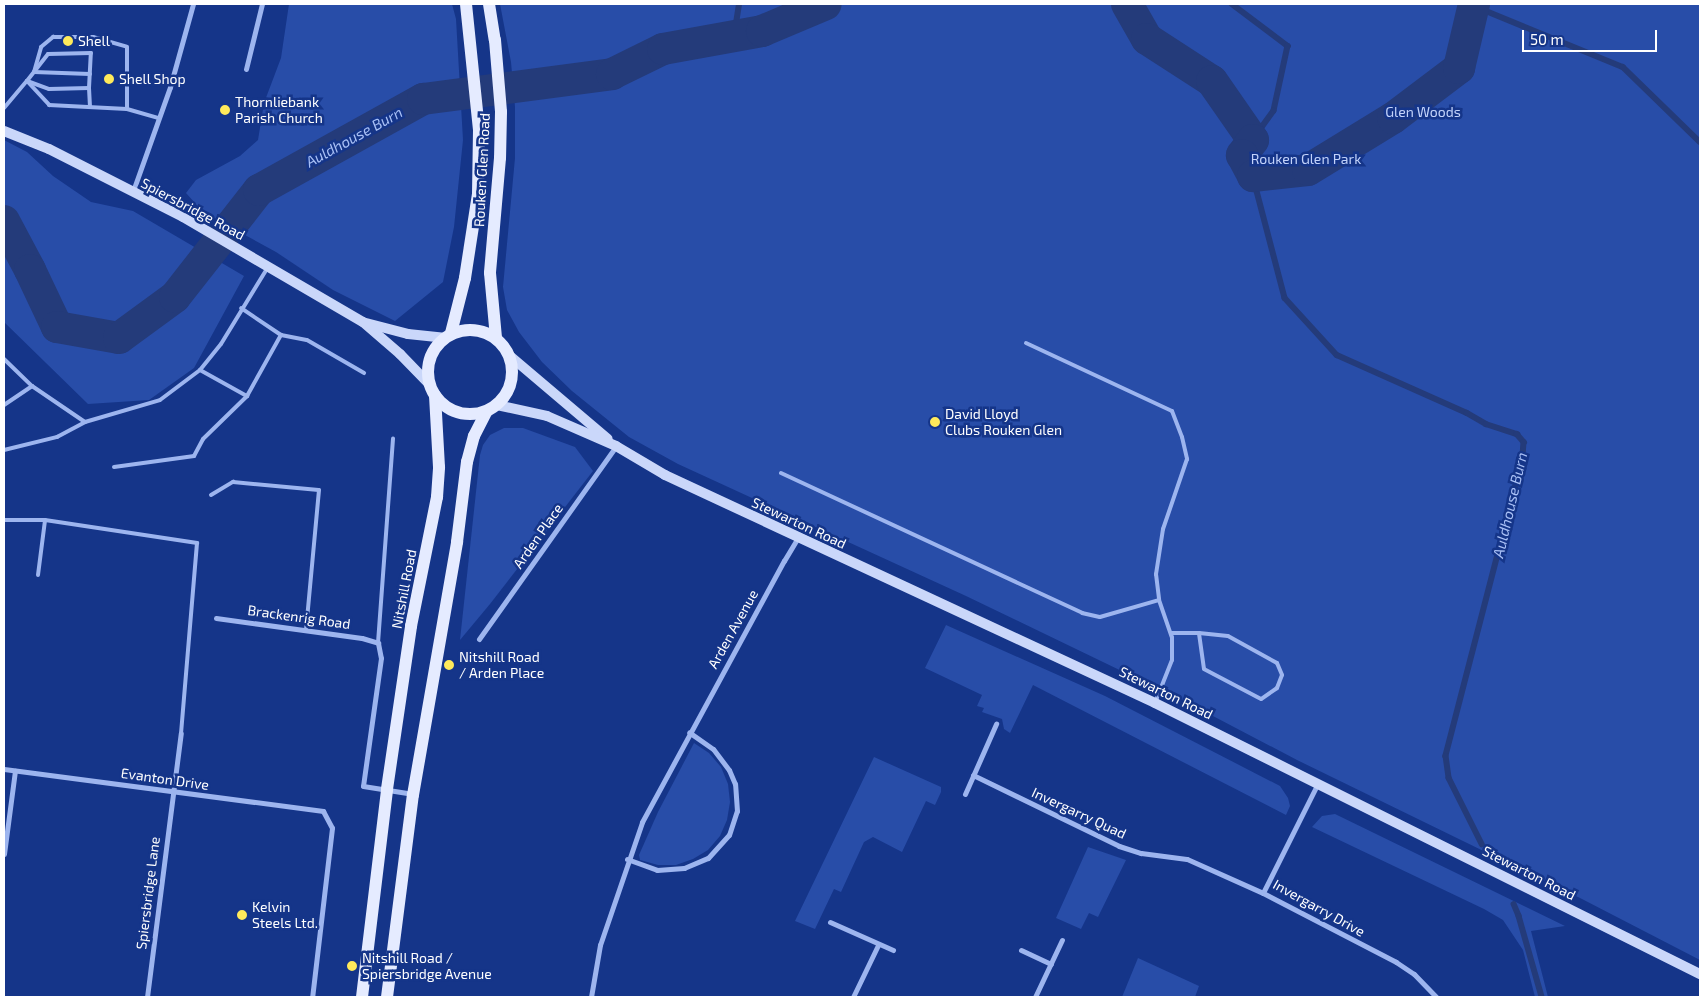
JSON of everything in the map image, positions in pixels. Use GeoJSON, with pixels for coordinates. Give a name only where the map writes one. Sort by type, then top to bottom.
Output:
{"type":"FeatureCollection","features":[{"type":"Feature","properties":{"kind":"main road","name":"Rouken Glen Road"},"geometry":{"type":"LineString","coordinates":[[448,336],[465,278],[478,194],[478,115],[466,4]]}},
{"type":"Feature","properties":{"kind":"main road","name":"Rouken Glen Road"},"geometry":{"type":"LineString","coordinates":[[489,4],[499,76],[501,112],[500,158],[490,273],[496,338]]}},
{"type":"Feature","properties":{"kind":"main road","name":"Spiersbridge Road"},"geometry":{"type":"LineString","coordinates":[[4,131],[49,149],[183,217],[363,322],[400,354],[432,390]]}},
{"type":"Feature","properties":{"kind":"main road","name":"Spiersbridge Road"},"geometry":{"type":"LineString","coordinates":[[363,322],[416,336],[448,336]]}},
{"type":"Feature","properties":{"kind":"main road"},"geometry":{"type":"LineString","coordinates":[[387,997],[413,794],[457,542],[467,462],[474,436],[492,408],[506,395],[511,384],[513,370],[510,356],[496,338],[480,330],[466,329],[448,336],[433,351],[430,359],[428,373],[432,390],[441,402],[458,412],[472,414],[492,408]]}},
{"type":"Feature","properties":{"kind":"main road","name":"Stewarton Road"},"geometry":{"type":"LineString","coordinates":[[510,356],[616,446]]}},
{"type":"Feature","properties":{"kind":"main road","name":"Nitshill Road"},"geometry":{"type":"LineString","coordinates":[[362,997],[411,626],[437,497],[439,467],[432,390]]}},
{"type":"Feature","properties":{"kind":"main road","name":"Stewarton Road"},"geometry":{"type":"LineString","coordinates":[[492,408],[547,416],[616,446],[665,475],[1154,702],[1700,974]]}},
{"type":"Feature","properties":{"kind":"street"},"geometry":{"type":"LineString","coordinates":[[133,192],[159,118],[193,4]]}},
{"type":"Feature","properties":{"kind":"street"},"geometry":{"type":"LineString","coordinates":[[246,70],[262,4]]}},
{"type":"Feature","properties":{"kind":"street","name":"Arden Place"},"geometry":{"type":"LineString","coordinates":[[479,639],[616,446]]}},
{"type":"Feature","properties":{"kind":"street","name":"Arden Avenue"},"geometry":{"type":"LineString","coordinates":[[591,997],[600,945],[642,822],[689,732],[798,538]]}},
{"type":"Feature","properties":{"kind":"street","name":"Brackenrig Road"},"geometry":{"type":"LineString","coordinates":[[216,618],[371,639],[378,643]]}},
{"type":"Feature","properties":{"kind":"street","name":"Nitshill Road"},"geometry":{"type":"LineString","coordinates":[[378,643],[380,658],[364,786],[413,794]]}},
{"type":"Feature","properties":{"kind":"street"},"geometry":{"type":"LineString","coordinates":[[965,794],[996,724]]}},
{"type":"Feature","properties":{"kind":"street"},"geometry":{"type":"LineString","coordinates":[[628,859],[657,870],[684,868],[708,858],[729,835],[737,811],[735,784],[729,770],[713,749],[689,732]]}},
{"type":"Feature","properties":{"kind":"street","name":"Spiersbridge Lane"},"geometry":{"type":"LineString","coordinates":[[147,997],[172,791],[181,733]]}},
{"type":"Feature","properties":{"kind":"street","name":"Evanton Drive"},"geometry":{"type":"LineString","coordinates":[[4,769],[324,811],[332,828],[312,997]]}},
{"type":"Feature","properties":{"kind":"street"},"geometry":{"type":"LineString","coordinates":[[4,854],[15,771]]}},
{"type":"Feature","properties":{"kind":"street","name":"Invergarry Quad"},"geometry":{"type":"LineString","coordinates":[[973,775],[1119,846],[1141,853],[1187,859],[1263,892]]}},
{"type":"Feature","properties":{"kind":"street","name":"Invergarry Drive"},"geometry":{"type":"LineString","coordinates":[[1318,783],[1263,892],[1396,962],[1414,974],[1436,997]]}},
{"type":"Feature","properties":{"kind":"street"},"geometry":{"type":"LineString","coordinates":[[830,922],[892,950]]}},
{"type":"Feature","properties":{"kind":"street"},"geometry":{"type":"LineString","coordinates":[[1035,997],[1062,940]]}},
{"type":"Feature","properties":{"kind":"street"},"geometry":{"type":"LineString","coordinates":[[853,997],[878,945]]}},
{"type":"Feature","properties":{"kind":"street"},"geometry":{"type":"LineString","coordinates":[[1020,950],[1051,964]]}},
{"type":"Feature","properties":{"kind":"lane"},"geometry":{"type":"LineString","coordinates":[[34,72],[40,47],[53,37],[93,37],[127,48],[127,109]]}},
{"type":"Feature","properties":{"kind":"lane"},"geometry":{"type":"LineString","coordinates":[[4,108],[48,54],[91,54],[90,106]]}},
{"type":"Feature","properties":{"kind":"lane"},"geometry":{"type":"LineString","coordinates":[[34,72],[90,74]]}},
{"type":"Feature","properties":{"kind":"lane"},"geometry":{"type":"LineString","coordinates":[[27,81],[50,104],[127,109],[159,118]]}},
{"type":"Feature","properties":{"kind":"lane"},"geometry":{"type":"LineString","coordinates":[[27,81],[49,89],[89,88]]}},
{"type":"Feature","properties":{"kind":"lane"},"geometry":{"type":"LineString","coordinates":[[4,450],[57,437],[85,422],[160,400],[200,370],[221,344],[241,308],[268,267]]}},
{"type":"Feature","properties":{"kind":"lane"},"geometry":{"type":"LineString","coordinates":[[241,308],[280,335],[307,340],[364,373]]}},
{"type":"Feature","properties":{"kind":"lane"},"geometry":{"type":"LineString","coordinates":[[114,467],[194,456],[204,439],[247,396],[280,335]]}},
{"type":"Feature","properties":{"kind":"lane"},"geometry":{"type":"LineString","coordinates":[[1026,343],[1172,411],[1187,459],[1163,529],[1156,574],[1159,600],[1171,633],[1172,660],[1154,702]]}},
{"type":"Feature","properties":{"kind":"lane"},"geometry":{"type":"LineString","coordinates":[[4,359],[32,386],[85,422]]}},
{"type":"Feature","properties":{"kind":"lane"},"geometry":{"type":"LineString","coordinates":[[200,370],[247,396]]}},
{"type":"Feature","properties":{"kind":"lane"},"geometry":{"type":"LineString","coordinates":[[4,405],[32,386]]}},
{"type":"Feature","properties":{"kind":"lane"},"geometry":{"type":"LineString","coordinates":[[378,643],[393,439]]}},
{"type":"Feature","properties":{"kind":"lane"},"geometry":{"type":"LineString","coordinates":[[781,473],[1082,614],[1100,617],[1159,600]]}},
{"type":"Feature","properties":{"kind":"lane"},"geometry":{"type":"LineString","coordinates":[[211,495],[233,482],[319,490],[306,629]]}},
{"type":"Feature","properties":{"kind":"lane"},"geometry":{"type":"LineString","coordinates":[[4,520],[45,520],[198,543],[181,733]]}},
{"type":"Feature","properties":{"kind":"lane"},"geometry":{"type":"LineString","coordinates":[[38,575],[45,520]]}},
{"type":"Feature","properties":{"kind":"lane"},"geometry":{"type":"LineString","coordinates":[[1171,633],[1199,633],[1228,636],[1277,663],[1282,675],[1277,688],[1261,699],[1204,669],[1199,633]]}},
{"type":"Feature","properties":{"kind":"green space"},"geometry":{"type":"Polygon","coordinates":[[[289,4],[452,4],[456,19],[463,140],[454,227],[443,282],[395,321],[333,290],[276,252],[203,212],[186,193],[196,180],[240,156],[258,140],[264,103],[281,58],[289,4]]]}},
{"type":"Feature","properties":{"kind":"green space"},"geometry":{"type":"Polygon","coordinates":[[[500,4],[1700,4],[1700,960],[1582,899],[1297,760],[1192,705],[966,596],[678,464],[629,437],[572,391],[542,362],[519,332],[507,310],[503,287],[515,158],[515,107],[511,62],[500,4]]]}},
{"type":"Feature","properties":{"kind":"green space"},"geometry":{"type":"Polygon","coordinates":[[[4,140],[27,152],[53,176],[91,202],[133,211],[244,276],[194,368],[149,400],[88,404],[4,322],[4,140]]]}},
{"type":"Feature","properties":{"kind":"green space"},"geometry":{"type":"Polygon","coordinates":[[[504,428],[523,428],[575,447],[593,471],[460,640],[480,455],[483,445],[490,435],[504,428]]]}},
{"type":"Feature","properties":{"kind":"green space"},"geometry":{"type":"Polygon","coordinates":[[[946,625],[1105,696],[1280,786],[1288,798],[1290,806],[1286,815],[1033,685],[1010,733],[1004,729],[1002,719],[982,712],[984,708],[977,706],[982,695],[925,668],[946,625]]]}},
{"type":"Feature","properties":{"kind":"green space"},"geometry":{"type":"Polygon","coordinates":[[[694,743],[709,753],[721,767],[728,784],[730,802],[727,820],[720,836],[708,850],[693,859],[676,865],[658,865],[640,860],[639,855],[658,812],[694,743]]]}},
{"type":"Feature","properties":{"kind":"green space"},"geometry":{"type":"Polygon","coordinates":[[[874,757],[941,787],[941,792],[935,805],[926,801],[902,852],[873,837],[864,842],[841,892],[834,889],[815,929],[795,921],[874,757]]]}},
{"type":"Feature","properties":{"kind":"green space"},"geometry":{"type":"Polygon","coordinates":[[[1335,814],[1565,926],[1531,931],[1548,997],[1535,997],[1523,950],[1503,920],[1484,909],[1312,827],[1322,816],[1335,814]]]}},
{"type":"Feature","properties":{"kind":"green space"},"geometry":{"type":"Polygon","coordinates":[[[1088,847],[1126,860],[1098,917],[1089,913],[1081,929],[1056,918],[1088,847]]]}},
{"type":"Feature","properties":{"kind":"green space"},"geometry":{"type":"Polygon","coordinates":[[[1138,958],[1199,986],[1195,997],[1122,997],[1138,958]]]}},
{"type":"Feature","properties":{"kind":"waterway"},"geometry":{"type":"LineString","coordinates":[[734,36],[739,4]]}},
{"type":"Feature","properties":{"kind":"waterway","name":"Auldhouse Burn"},"geometry":{"type":"LineString","coordinates":[[4,221],[57,327],[119,338],[175,297],[259,190],[423,99],[612,74],[663,49],[762,31],[826,4]]}},
{"type":"Feature","properties":{"kind":"waterway","name":"Auldhouse Burn"},"geometry":{"type":"LineString","coordinates":[[1127,4],[1147,39],[1212,81],[1253,140],[1242,155],[1253,176],[1308,170],[1393,118],[1459,68],[1474,4]]}},
{"type":"Feature","properties":{"kind":"waterway"},"geometry":{"type":"LineString","coordinates":[[1232,4],[1288,46],[1274,111],[1253,140]]}},
{"type":"Feature","properties":{"kind":"waterway"},"geometry":{"type":"LineString","coordinates":[[1474,6],[1623,67],[1700,142]]}},
{"type":"Feature","properties":{"kind":"waterway","name":"Auldhouse Burn"},"geometry":{"type":"LineString","coordinates":[[1253,176],[1285,298],[1337,355],[1467,413],[1486,424],[1517,434],[1524,442],[1523,458],[1446,756],[1449,778],[1482,844]]}},
{"type":"Feature","properties":{"kind":"waterway","name":"Auldhouse Burn"},"geometry":{"type":"LineString","coordinates":[[1514,904],[1542,997]]}},
{"type":"Feature","properties":{"kind":"place","name":"Shell"},"geometry":{"type":"Point","coordinates":[68,41]}},
{"type":"Feature","properties":{"kind":"place","name":"Shell Shop"},"geometry":{"type":"Point","coordinates":[109,79]}},
{"type":"Feature","properties":{"kind":"place","name":"Thornliebank Parish Church"},"geometry":{"type":"Point","coordinates":[225,110]}},
{"type":"Feature","properties":{"kind":"place","name":"David Lloyd Clubs Rouken Glen"},"geometry":{"type":"Point","coordinates":[935,422]}},
{"type":"Feature","properties":{"kind":"place","name":"Nitshill Road / Arden Place"},"geometry":{"type":"Point","coordinates":[449,665]}},
{"type":"Feature","properties":{"kind":"place","name":"Kelvin Steels Ltd."},"geometry":{"type":"Point","coordinates":[242,915]}},
{"type":"Feature","properties":{"kind":"place","name":"Nitshill Road / Spiersbridge Avenue"},"geometry":{"type":"Point","coordinates":[352,966]}},
{"type":"Feature","properties":{"kind":"park label","name":"Glen Woods"},"geometry":{"type":"Point","coordinates":[1423,112]}},
{"type":"Feature","properties":{"kind":"park label","name":"Rouken Glen Park"},"geometry":{"type":"Point","coordinates":[1306,159]}}]}
